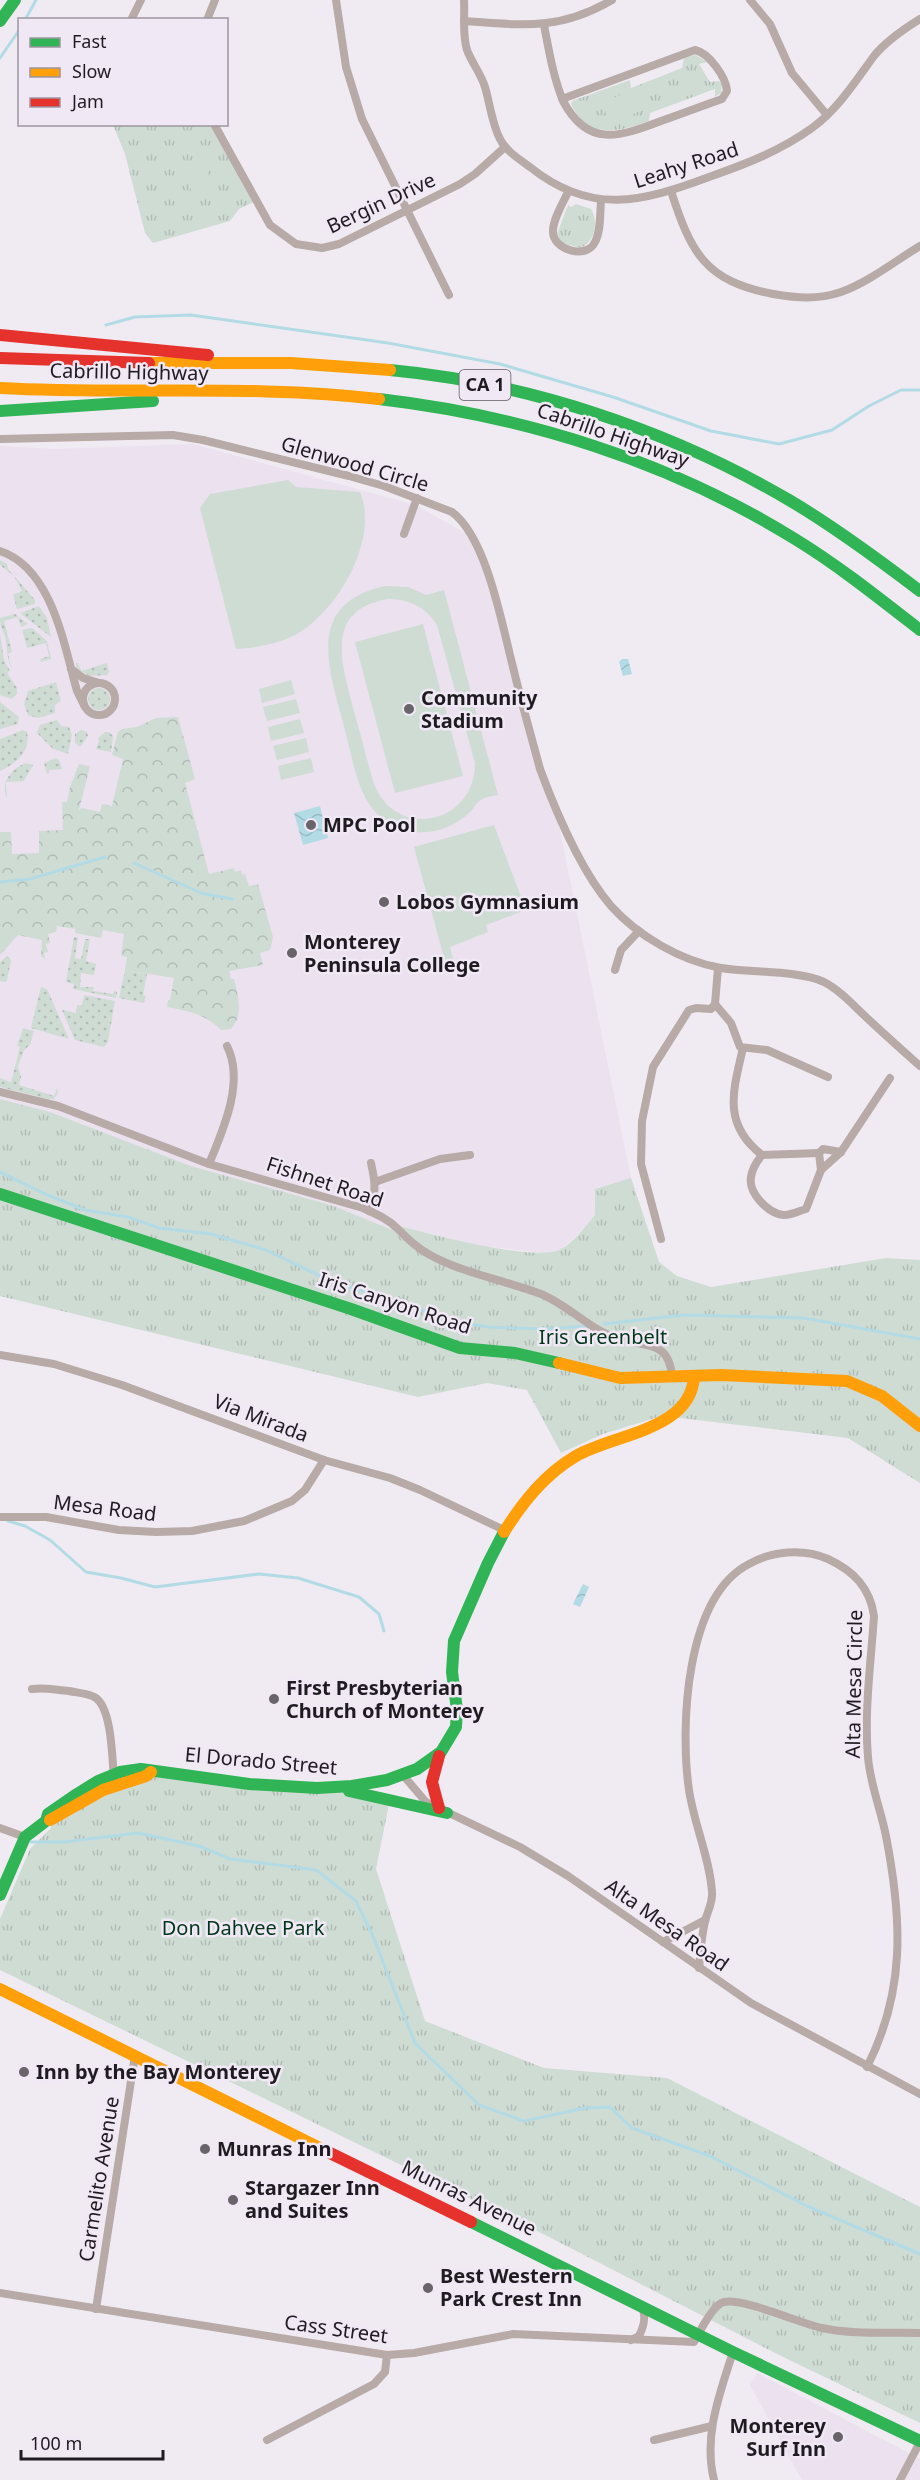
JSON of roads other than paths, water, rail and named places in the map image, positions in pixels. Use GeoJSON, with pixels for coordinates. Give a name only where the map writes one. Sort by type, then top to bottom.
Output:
{"type":"FeatureCollection","features":[{"type":"Feature","properties":{"kind":"main road"},"geometry":{"type":"LineString","coordinates":[[0,21],[15,0]]}},
{"type":"Feature","properties":{"kind":"main road"},"geometry":{"type":"LineString","coordinates":[[0,335],[205,354],[237,363]]}},
{"type":"Feature","properties":{"kind":"main road","name":"Cabrillo Highway"},"geometry":{"type":"LineString","coordinates":[[0,358],[51,361],[332,365],[427,374],[511,390],[600,415],[697,453],[781,496],[843,534],[920,591]]}},
{"type":"Feature","properties":{"kind":"main road","name":"Cabrillo Highway"},"geometry":{"type":"LineString","coordinates":[[0,388],[63,392],[352,396],[435,406],[526,425],[616,453],[690,483],[782,531],[867,588],[920,630]]}},
{"type":"Feature","properties":{"kind":"main road"},"geometry":{"type":"LineString","coordinates":[[0,411],[249,393]]}},
{"type":"Feature","properties":{"kind":"main road","name":"Iris Canyon Road"},"geometry":{"type":"LineString","coordinates":[[0,1194],[351,1309],[460,1348],[515,1353],[620,1378],[795,1377],[847,1381],[882,1396],[920,1426]]}},
{"type":"Feature","properties":{"kind":"main road","name":"El Dorado Street"},"geometry":{"type":"LineString","coordinates":[[46,1821],[48,1814],[88,1787],[114,1774],[140,1769],[234,1782],[336,1788],[375,1784],[424,1764],[441,1751],[457,1725],[452,1656],[454,1641],[504,1530],[533,1490],[573,1458],[603,1443],[677,1413],[687,1406],[692,1394],[694,1376]]}},
{"type":"Feature","properties":{"kind":"main road"},"geometry":{"type":"LineString","coordinates":[[441,1751],[431,1774],[431,1787],[443,1810]]}},
{"type":"Feature","properties":{"kind":"main road","name":"El Dorado Street"},"geometry":{"type":"LineString","coordinates":[[0,1895],[25,1837],[46,1821],[52,1820],[91,1797],[117,1784],[147,1776],[151,1772]]}},
{"type":"Feature","properties":{"kind":"main road"},"geometry":{"type":"LineString","coordinates":[[336,1788],[443,1810]]}},
{"type":"Feature","properties":{"kind":"main road","name":"Munras Avenue"},"geometry":{"type":"LineString","coordinates":[[0,1989],[733,2352],[920,2442]]}},
{"type":"Feature","properties":{"kind":"street"},"geometry":{"type":"LineString","coordinates":[[132,18],[141,0]]}},
{"type":"Feature","properties":{"kind":"street"},"geometry":{"type":"LineString","coordinates":[[208,18],[215,0]]}},
{"type":"Feature","properties":{"kind":"street"},"geometry":{"type":"LineString","coordinates":[[336,0],[346,67],[356,102],[370,138],[449,295]]}},
{"type":"Feature","properties":{"kind":"street","name":"Leahy Road"},"geometry":{"type":"LineString","coordinates":[[464,0],[466,48],[482,78],[497,131],[505,147],[540,176],[568,192],[601,200],[634,200],[671,191],[773,153],[814,127],[848,92],[881,49],[920,19]]}},
{"type":"Feature","properties":{"kind":"street"},"geometry":{"type":"LineString","coordinates":[[464,21],[544,25],[572,19],[599,3],[612,0]]}},
{"type":"Feature","properties":{"kind":"street"},"geometry":{"type":"LineString","coordinates":[[750,0],[770,24],[792,73],[826,116]]}},
{"type":"Feature","properties":{"kind":"street"},"geometry":{"type":"LineString","coordinates":[[544,25],[551,66],[562,99],[573,118],[588,130],[605,136],[635,131],[722,99],[728,92],[724,80],[706,55],[695,50],[562,99]]}},
{"type":"Feature","properties":{"kind":"street","name":"Bergin Drive"},"geometry":{"type":"LineString","coordinates":[[215,126],[270,225],[296,244],[322,248],[339,244],[468,180],[505,147]]}},
{"type":"Feature","properties":{"kind":"street"},"geometry":{"type":"LineString","coordinates":[[671,191],[684,230],[701,259],[722,277],[746,288],[795,297],[830,295],[850,288],[920,246]]}},
{"type":"Feature","properties":{"kind":"street"},"geometry":{"type":"LineString","coordinates":[[568,192],[553,227],[553,235],[560,246],[578,252],[590,248],[595,242],[601,200]]}},
{"type":"Feature","properties":{"kind":"street","name":"Glenwood Circle"},"geometry":{"type":"LineString","coordinates":[[0,439],[173,435],[349,476],[445,508],[459,517],[476,545],[496,600],[534,748],[549,792],[585,866],[611,905],[639,931],[681,956],[718,968],[798,976],[825,983],[851,1003],[920,1066]]}},
{"type":"Feature","properties":{"kind":"street"},"geometry":{"type":"LineString","coordinates":[[404,534],[417,498]]}},
{"type":"Feature","properties":{"kind":"street"},"geometry":{"type":"LineString","coordinates":[[0,551],[27,569],[49,598],[70,668],[77,691],[84,705],[96,715],[111,710],[115,700],[112,690],[83,678],[70,668]]}},
{"type":"Feature","properties":{"kind":"street"},"geometry":{"type":"LineString","coordinates":[[84,705],[86,690],[99,683]]}},
{"type":"Feature","properties":{"kind":"street"},"geometry":{"type":"LineString","coordinates":[[615,970],[621,950],[639,931]]}},
{"type":"Feature","properties":{"kind":"street"},"geometry":{"type":"LineString","coordinates":[[661,1239],[641,1164],[640,1150],[644,1108],[652,1067],[669,1045],[689,1010],[696,1008],[711,1010],[715,1004],[718,968]]}},
{"type":"Feature","properties":{"kind":"street"},"geometry":{"type":"LineString","coordinates":[[715,1004],[728,1017],[735,1029],[738,1045],[743,1048],[767,1050],[828,1077]]}},
{"type":"Feature","properties":{"kind":"street"},"geometry":{"type":"LineString","coordinates":[[208,1164],[218,1141],[231,1091],[233,1065],[227,1046]]}},
{"type":"Feature","properties":{"kind":"street"},"geometry":{"type":"LineString","coordinates":[[743,1048],[734,1089],[733,1114],[741,1136],[762,1155],[819,1153],[823,1149],[842,1152]]}},
{"type":"Feature","properties":{"kind":"street"},"geometry":{"type":"LineString","coordinates":[[821,1170],[842,1152],[890,1078]]}},
{"type":"Feature","properties":{"kind":"street","name":"Fishnet Road"},"geometry":{"type":"LineString","coordinates":[[0,1092],[58,1106],[208,1164],[369,1211],[398,1228],[408,1242],[443,1262],[543,1295],[615,1338],[658,1348],[668,1358],[672,1377]]}},
{"type":"Feature","properties":{"kind":"street"},"geometry":{"type":"LineString","coordinates":[[762,1155],[750,1179],[752,1190],[772,1212],[785,1215],[806,1209],[821,1170],[819,1153]]}},
{"type":"Feature","properties":{"kind":"street"},"geometry":{"type":"LineString","coordinates":[[375,1182],[440,1159],[470,1155]]}},
{"type":"Feature","properties":{"kind":"street"},"geometry":{"type":"LineString","coordinates":[[369,1211],[375,1198],[375,1182],[371,1163]]}},
{"type":"Feature","properties":{"kind":"street","name":"Via Mirada"},"geometry":{"type":"LineString","coordinates":[[0,1355],[54,1364],[122,1385],[324,1460],[390,1478],[504,1530]]}},
{"type":"Feature","properties":{"kind":"street","name":"Mesa Road"},"geometry":{"type":"LineString","coordinates":[[0,1516],[46,1517],[119,1530],[192,1531],[244,1521],[292,1502],[305,1490],[324,1460]]}},
{"type":"Feature","properties":{"kind":"street","name":"Alta Mesa Circle"},"geometry":{"type":"LineString","coordinates":[[699,1968],[705,1920],[712,1895],[692,1807],[686,1748],[687,1707],[692,1670],[704,1621],[717,1593],[733,1574],[744,1566],[777,1554],[802,1553],[822,1557],[845,1568],[864,1586],[870,1596],[874,1616],[868,1757],[886,1836],[898,1941],[895,1986],[891,2005],[882,2039],[867,2067]]}},
{"type":"Feature","properties":{"kind":"street"},"geometry":{"type":"LineString","coordinates":[[32,1689],[41,1687],[89,1694],[103,1706],[108,1725],[114,1774],[113,1780],[95,1789],[91,1797]]}},
{"type":"Feature","properties":{"kind":"street","name":"Alta Mesa Road"},"geometry":{"type":"LineString","coordinates":[[402,1774],[426,1802],[520,1847],[568,1876],[751,2004],[920,2094]]}},
{"type":"Feature","properties":{"kind":"street"},"geometry":{"type":"LineString","coordinates":[[0,1828],[25,1837]]}},
{"type":"Feature","properties":{"kind":"street"},"geometry":{"type":"LineString","coordinates":[[663,1942],[705,1920]]}},
{"type":"Feature","properties":{"kind":"street","name":"Carmelito Avenue"},"geometry":{"type":"LineString","coordinates":[[96,2308],[135,2055]]}},
{"type":"Feature","properties":{"kind":"street","name":"Cass Street"},"geometry":{"type":"LineString","coordinates":[[0,2293],[387,2355],[414,2353],[513,2334],[627,2341],[694,2342],[699,2334]]}},
{"type":"Feature","properties":{"kind":"street"},"geometry":{"type":"LineString","coordinates":[[699,2334],[716,2306],[726,2302],[741,2304],[821,2328],[920,2333]]}},
{"type":"Feature","properties":{"kind":"street"},"geometry":{"type":"LineString","coordinates":[[627,2341],[639,2336],[644,2324],[645,2315],[640,2305]]}},
{"type":"Feature","properties":{"kind":"street"},"geometry":{"type":"LineString","coordinates":[[714,2480],[711,2457],[712,2426],[733,2352]]}},
{"type":"Feature","properties":{"kind":"street"},"geometry":{"type":"LineString","coordinates":[[267,2440],[374,2384],[385,2372],[387,2355]]}},
{"type":"Feature","properties":{"kind":"street"},"geometry":{"type":"LineString","coordinates":[[654,2440],[712,2426]]}},
{"type":"Feature","properties":{"kind":"street"},"geometry":{"type":"LineString","coordinates":[[900,2480],[920,2442]]}},
{"type":"Feature","properties":{"kind":"water"},"geometry":{"type":"Polygon","coordinates":[[[622,659],[628,659],[632,674],[623,676],[619,662],[622,659]]]}},
{"type":"Feature","properties":{"kind":"water","name":"MPC Pool"},"geometry":{"type":"Polygon","coordinates":[[[320,806],[328,838],[303,845],[294,813],[320,806]]]}},
{"type":"Feature","properties":{"kind":"water"},"geometry":{"type":"Polygon","coordinates":[[[583,1584],[589,1587],[580,1607],[573,1604],[583,1584]]]}},
{"type":"Feature","properties":{"kind":"water"},"geometry":{"type":"Polygon","coordinates":[[[503,2267],[523,2275],[520,2283],[499,2280],[503,2267]]]}},
{"type":"Feature","properties":{"kind":"waterway"},"geometry":{"type":"LineString","coordinates":[[26,18],[36,0]]}},
{"type":"Feature","properties":{"kind":"waterway"},"geometry":{"type":"LineString","coordinates":[[0,58],[18,32]]}},
{"type":"Feature","properties":{"kind":"waterway"},"geometry":{"type":"LineString","coordinates":[[106,325],[135,317],[191,315],[388,343],[500,364],[613,397],[711,431],[779,444],[832,430],[869,406],[901,390],[920,390]]}},
{"type":"Feature","properties":{"kind":"waterway"},"geometry":{"type":"LineString","coordinates":[[0,882],[30,879],[105,857]]}},
{"type":"Feature","properties":{"kind":"waterway"},"geometry":{"type":"LineString","coordinates":[[134,863],[201,893],[232,899]]}},
{"type":"Feature","properties":{"kind":"waterway"},"geometry":{"type":"LineString","coordinates":[[0,1172],[85,1210],[128,1217],[159,1228],[211,1234],[266,1250],[337,1284],[403,1302],[446,1320],[488,1327],[544,1329],[587,1326]]}},
{"type":"Feature","properties":{"kind":"waterway"},"geometry":{"type":"LineString","coordinates":[[604,1324],[684,1315],[804,1318],[920,1339]]}},
{"type":"Feature","properties":{"kind":"waterway"},"geometry":{"type":"LineString","coordinates":[[8,1521],[25,1526],[50,1540],[86,1572],[155,1587],[259,1574],[298,1578],[359,1597],[379,1614],[384,1631]]}},
{"type":"Feature","properties":{"kind":"waterway"},"geometry":{"type":"LineString","coordinates":[[31,1842],[64,1842],[138,1833],[199,1846],[230,1859],[316,1870],[356,1901],[372,1934],[415,2043],[479,2105],[524,2121],[585,2108],[610,2107],[632,2128],[710,2156],[807,2206],[920,2254]]}},
{"type":"Feature","properties":{"kind":"place","name":"Community Stadium"},"geometry":{"type":"Point","coordinates":[409,709]}},
{"type":"Feature","properties":{"kind":"place","name":"MPC Pool"},"geometry":{"type":"Point","coordinates":[311,825]}},
{"type":"Feature","properties":{"kind":"place","name":"Lobos Gymnasium"},"geometry":{"type":"Point","coordinates":[384,902]}},
{"type":"Feature","properties":{"kind":"place","name":"Monterey Peninsula College"},"geometry":{"type":"Point","coordinates":[292,953]}},
{"type":"Feature","properties":{"kind":"place","name":"First Presbyterian Church of Monterey"},"geometry":{"type":"Point","coordinates":[274,1699]}},
{"type":"Feature","properties":{"kind":"place","name":"Inn by the Bay Monterey"},"geometry":{"type":"Point","coordinates":[24,2072]}},
{"type":"Feature","properties":{"kind":"place","name":"Munras Inn"},"geometry":{"type":"Point","coordinates":[205,2149]}},
{"type":"Feature","properties":{"kind":"place","name":"Stargazer Inn and Suites"},"geometry":{"type":"Point","coordinates":[233,2200]}},
{"type":"Feature","properties":{"kind":"place","name":"Best Western Park Crest Inn"},"geometry":{"type":"Point","coordinates":[428,2288]}},
{"type":"Feature","properties":{"kind":"place","name":"Monterey Surf Inn"},"geometry":{"type":"Point","coordinates":[838,2437]}},
{"type":"Feature","properties":{"kind":"park label","name":"Iris Greenbelt"},"geometry":{"type":"Point","coordinates":[603,1337]}},
{"type":"Feature","properties":{"kind":"park label","name":"Don Dahvee Park"},"geometry":{"type":"Point","coordinates":[243,1928]}}]}
